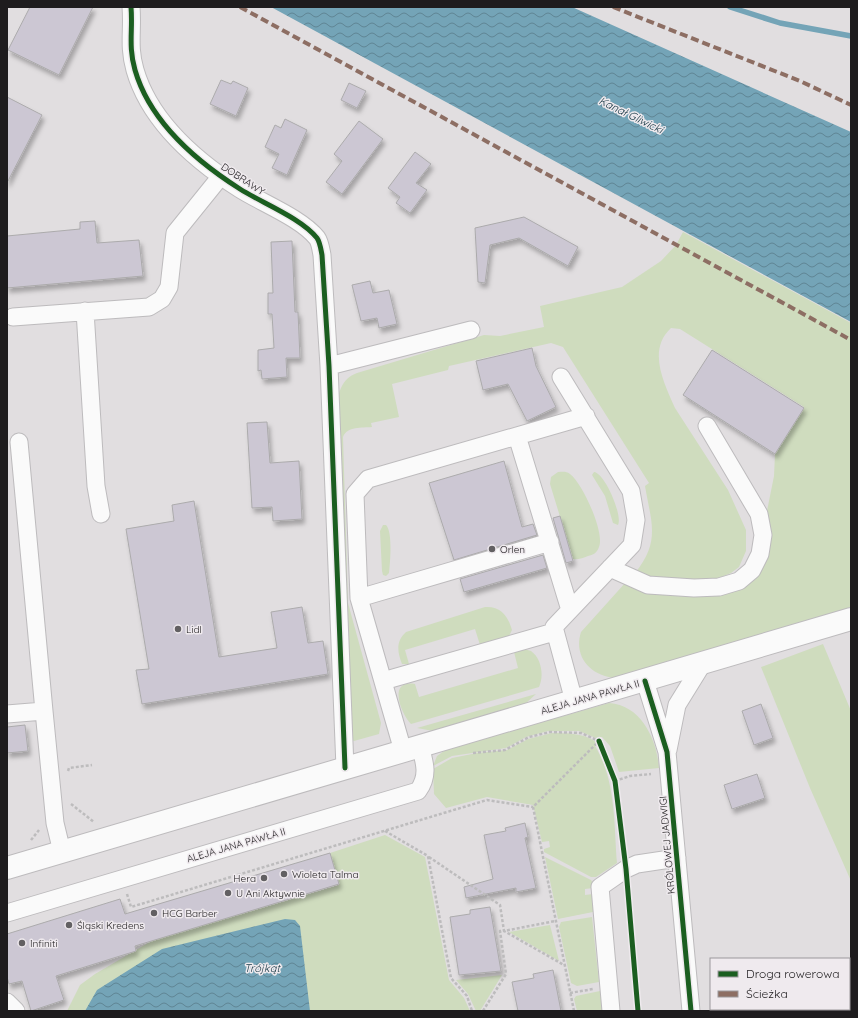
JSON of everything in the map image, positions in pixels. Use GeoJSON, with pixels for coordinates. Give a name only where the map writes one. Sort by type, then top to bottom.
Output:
{"type":"FeatureCollection","features":[{"type":"Feature","properties":{"kind":"main road","name":"ALEJA JANA PAWŁA II"},"geometry":{"type":"LineString","coordinates":[[7,868],[851,619]]}},
{"type":"Feature","properties":{"kind":"street","name":"DOBRAWY"},"geometry":{"type":"LineString","coordinates":[[131,7],[130,50],[135,72],[147,97],[166,127],[199,160],[239,189],[304,226],[318,239],[322,255],[329,366],[345,768]]}},
{"type":"Feature","properties":{"kind":"street"},"geometry":{"type":"LineString","coordinates":[[13,317],[149,307],[162,299],[169,287],[175,233],[221,176]]}},
{"type":"Feature","properties":{"kind":"street"},"geometry":{"type":"LineString","coordinates":[[85,312],[96,486],[101,514]]}},
{"type":"Feature","properties":{"kind":"street"},"geometry":{"type":"LineString","coordinates":[[329,366],[471,330]]}},
{"type":"Feature","properties":{"kind":"street"},"geometry":{"type":"LineString","coordinates":[[561,376],[631,491],[636,520],[632,545],[554,627],[554,632],[574,701]]}},
{"type":"Feature","properties":{"kind":"street"},"geometry":{"type":"LineString","coordinates":[[412,748],[383,681],[358,598],[355,494],[368,479],[586,416]]}},
{"type":"Feature","properties":{"kind":"street"},"geometry":{"type":"LineString","coordinates":[[610,568],[648,586],[694,588],[719,587],[739,581],[752,570],[760,554],[763,536],[759,514],[707,426]]}},
{"type":"Feature","properties":{"kind":"street"},"geometry":{"type":"LineString","coordinates":[[517,436],[570,610]]}},
{"type":"Feature","properties":{"kind":"street"},"geometry":{"type":"LineString","coordinates":[[19,442],[44,711],[56,823],[62,852]]}},
{"type":"Feature","properties":{"kind":"street"},"geometry":{"type":"LineString","coordinates":[[358,598],[550,542]]}},
{"type":"Feature","properties":{"kind":"street"},"geometry":{"type":"LineString","coordinates":[[383,681],[554,632]]}},
{"type":"Feature","properties":{"kind":"street","name":"KRÓLOWEJ JADWIGI"},"geometry":{"type":"LineString","coordinates":[[667,752],[677,705],[703,663]]}},
{"type":"Feature","properties":{"kind":"street","name":"KRÓLOWEJ JADWIGI"},"geometry":{"type":"LineString","coordinates":[[645,681],[667,752],[691,1011]]}},
{"type":"Feature","properties":{"kind":"street"},"geometry":{"type":"LineString","coordinates":[[7,714],[44,711]]}},
{"type":"Feature","properties":{"kind":"street","name":"ALEJA JANA PAWŁA II"},"geometry":{"type":"LineString","coordinates":[[7,913],[418,791],[425,782],[426,768],[412,748]]}},
{"type":"Feature","properties":{"kind":"street"},"geometry":{"type":"LineString","coordinates":[[611,1011],[600,887],[626,869],[637,864],[677,858]]}},
{"type":"Feature","properties":{"kind":"street"},"geometry":{"type":"LineString","coordinates":[[7,1002],[16,1011]]}},
{"type":"Feature","properties":{"kind":"path"},"geometry":{"type":"LineString","coordinates":[[466,754],[506,750],[529,737],[550,732],[581,733],[599,741],[533,807]]}},
{"type":"Feature","properties":{"kind":"path"},"geometry":{"type":"LineString","coordinates":[[66,777],[69,768],[92,765]]}},
{"type":"Feature","properties":{"kind":"path"},"geometry":{"type":"LineString","coordinates":[[64,800],[100,827],[107,825],[111,838]]}},
{"type":"Feature","properties":{"kind":"path"},"geometry":{"type":"LineString","coordinates":[[123,879],[131,907],[487,800],[533,807]]}},
{"type":"Feature","properties":{"kind":"path"},"geometry":{"type":"LineString","coordinates":[[533,807],[574,1011]]}},
{"type":"Feature","properties":{"kind":"path"},"geometry":{"type":"LineString","coordinates":[[385,831],[428,856],[500,905],[504,930],[564,966]]}},
{"type":"Feature","properties":{"kind":"path"},"geometry":{"type":"LineString","coordinates":[[428,856],[451,978],[467,996],[472,1011]]}},
{"type":"Feature","properties":{"kind":"path"},"geometry":{"type":"LineString","coordinates":[[484,1011],[506,974],[500,931],[555,921]]}},
{"type":"Feature","properties":{"kind":"path"},"geometry":{"type":"LineString","coordinates":[[570,993],[609,986]]}},
{"type":"Feature","properties":{"kind":"green space"},"geometry":{"type":"Polygon","coordinates":[[[683,232],[851,323],[851,607],[615,678],[598,673],[586,664],[582,657],[579,641],[581,632],[626,582],[663,595],[675,596],[697,595],[742,586],[766,516],[774,476],[775,454],[804,407],[680,329],[671,328],[664,337],[660,346],[659,356],[660,367],[666,388],[675,408],[728,490],[746,530],[746,551],[739,567],[731,573],[719,578],[667,582],[635,573],[643,562],[651,541],[651,521],[645,486],[649,483],[563,347],[551,343],[449,366],[448,370],[392,384],[399,417],[371,423],[372,427],[351,429],[345,433],[343,437],[348,603],[381,723],[379,734],[354,741],[350,738],[336,407],[344,382],[357,373],[484,335],[500,336],[544,327],[540,306],[622,287],[661,261],[676,245],[683,232]]]}},
{"type":"Feature","properties":{"kind":"green space"},"geometry":{"type":"Polygon","coordinates":[[[558,472],[567,472],[575,479],[592,509],[599,531],[599,547],[596,552],[580,559],[573,559],[550,484],[551,477],[558,472]]]}},
{"type":"Feature","properties":{"kind":"green space"},"geometry":{"type":"Polygon","coordinates":[[[594,472],[603,479],[608,487],[616,505],[619,520],[618,525],[613,523],[605,496],[592,475],[594,472]]]}},
{"type":"Feature","properties":{"kind":"green space"},"geometry":{"type":"Polygon","coordinates":[[[383,525],[386,525],[390,534],[389,573],[386,576],[383,575],[382,571],[380,531],[383,525]]]}},
{"type":"Feature","properties":{"kind":"green space"},"geometry":{"type":"Polygon","coordinates":[[[485,607],[500,610],[506,616],[512,630],[509,636],[480,645],[475,629],[405,650],[409,664],[402,664],[398,646],[400,639],[406,632],[485,607]]]}},
{"type":"Feature","properties":{"kind":"green space"},"geometry":{"type":"Polygon","coordinates":[[[823,644],[851,711],[851,881],[810,788],[761,667],[823,644]]]}},
{"type":"Feature","properties":{"kind":"green space"},"geometry":{"type":"Polygon","coordinates":[[[524,649],[535,654],[540,663],[542,673],[539,687],[411,724],[403,713],[400,706],[399,692],[401,687],[406,684],[415,684],[419,697],[518,668],[514,652],[524,649]]]}},
{"type":"Feature","properties":{"kind":"green space"},"geometry":{"type":"Polygon","coordinates":[[[536,694],[525,704],[433,731],[417,728],[536,694]]]}},
{"type":"Feature","properties":{"kind":"green space"},"geometry":{"type":"Polygon","coordinates":[[[609,703],[620,705],[630,710],[645,725],[655,746],[659,768],[619,772],[610,746],[602,737],[596,738],[579,731],[548,731],[526,737],[506,748],[452,756],[433,766],[437,756],[447,749],[609,703]]]}},
{"type":"Feature","properties":{"kind":"green space"},"geometry":{"type":"Polygon","coordinates":[[[552,733],[583,736],[593,740],[598,744],[595,746],[607,773],[613,803],[617,863],[596,877],[591,877],[544,852],[544,849],[550,847],[549,841],[542,842],[533,805],[487,797],[446,808],[434,794],[433,769],[452,758],[477,753],[507,750],[528,739],[552,733]]]}},
{"type":"Feature","properties":{"kind":"green space"},"geometry":{"type":"Polygon","coordinates":[[[385,835],[425,857],[449,980],[464,998],[470,1011],[67,1011],[80,985],[95,974],[153,940],[339,885],[330,853],[385,835]]]}},
{"type":"Feature","properties":{"kind":"green space"},"geometry":{"type":"Polygon","coordinates":[[[545,857],[591,880],[593,883],[593,888],[585,889],[585,895],[593,894],[593,912],[558,919],[545,857]]]}},
{"type":"Feature","properties":{"kind":"green space"},"geometry":{"type":"Polygon","coordinates":[[[592,917],[599,982],[577,986],[571,983],[559,927],[561,922],[592,917]]]}},
{"type":"Feature","properties":{"kind":"green space"},"geometry":{"type":"Polygon","coordinates":[[[550,925],[559,961],[509,932],[550,925]]]}},
{"type":"Feature","properties":{"kind":"green space"},"geometry":{"type":"Polygon","coordinates":[[[502,975],[480,1011],[476,1011],[468,994],[456,980],[502,975]]]}},
{"type":"Feature","properties":{"kind":"green space"},"geometry":{"type":"Polygon","coordinates":[[[600,991],[604,1011],[577,1011],[574,999],[576,996],[600,991]]]}},
{"type":"Feature","properties":{"kind":"water","name":"Kanał Gliwicki"},"geometry":{"type":"Polygon","coordinates":[[[271,7],[572,7],[851,132],[851,322],[271,7]]]}},
{"type":"Feature","properties":{"kind":"water","name":"Trójkąt"},"geometry":{"type":"Polygon","coordinates":[[[285,919],[295,920],[300,926],[310,1011],[85,1011],[97,990],[162,949],[285,919]]]}},
{"type":"Feature","properties":{"kind":"building"},"geometry":{"type":"Polygon","coordinates":[[[30,7],[93,7],[59,75],[8,50],[30,7]]]}},
{"type":"Feature","properties":{"kind":"building"},"geometry":{"type":"Polygon","coordinates":[[[221,80],[231,84],[233,81],[248,88],[236,116],[210,104],[221,80]]]}},
{"type":"Feature","properties":{"kind":"building"},"geometry":{"type":"Polygon","coordinates":[[[349,83],[366,91],[357,108],[341,100],[349,83]]]}},
{"type":"Feature","properties":{"kind":"building"},"geometry":{"type":"Polygon","coordinates":[[[7,97],[42,115],[7,183],[7,97]]]}},
{"type":"Feature","properties":{"kind":"building"},"geometry":{"type":"Polygon","coordinates":[[[285,119],[307,130],[287,175],[272,168],[279,154],[265,147],[275,125],[281,128],[285,119]]]}},
{"type":"Feature","properties":{"kind":"building"},"geometry":{"type":"Polygon","coordinates":[[[359,121],[383,139],[342,194],[326,182],[342,161],[334,154],[359,121]]]}},
{"type":"Feature","properties":{"kind":"building"},"geometry":{"type":"Polygon","coordinates":[[[415,152],[431,164],[416,183],[427,190],[410,213],[396,203],[400,197],[388,188],[415,152]]]}},
{"type":"Feature","properties":{"kind":"building"},"geometry":{"type":"Polygon","coordinates":[[[524,217],[578,247],[568,266],[519,238],[490,245],[485,283],[478,282],[475,228],[524,217]]]}},
{"type":"Feature","properties":{"kind":"building"},"geometry":{"type":"Polygon","coordinates":[[[95,221],[97,243],[139,240],[143,276],[7,288],[7,236],[80,229],[80,222],[95,221]]]}},
{"type":"Feature","properties":{"kind":"building"},"geometry":{"type":"Polygon","coordinates":[[[292,241],[295,312],[298,312],[300,358],[286,358],[287,377],[262,379],[261,370],[258,371],[258,350],[274,348],[272,314],[268,314],[268,293],[273,293],[271,242],[292,241]]]}},
{"type":"Feature","properties":{"kind":"building"},"geometry":{"type":"Polygon","coordinates":[[[370,281],[373,293],[389,290],[397,324],[379,328],[377,318],[361,321],[352,285],[370,281]]]}},
{"type":"Feature","properties":{"kind":"building"},"geometry":{"type":"Polygon","coordinates":[[[532,348],[536,366],[556,407],[527,421],[508,384],[483,390],[476,361],[532,348]]]}},
{"type":"Feature","properties":{"kind":"building"},"geometry":{"type":"Polygon","coordinates":[[[712,350],[804,408],[775,454],[683,395],[712,350]]]}},
{"type":"Feature","properties":{"kind":"building"},"geometry":{"type":"Polygon","coordinates":[[[267,422],[270,463],[299,461],[302,519],[273,521],[272,507],[252,508],[247,423],[267,422]]]}},
{"type":"Feature","properties":{"kind":"building"},"geometry":{"type":"Polygon","coordinates":[[[504,461],[522,527],[533,524],[537,535],[454,560],[429,483],[504,461]]]}},
{"type":"Feature","properties":{"kind":"building","name":"Lidl"},"geometry":{"type":"Polygon","coordinates":[[[194,501],[219,657],[277,648],[271,612],[302,607],[308,643],[323,641],[328,674],[142,704],[136,670],[149,669],[126,529],[174,521],[172,505],[194,501]]]}},
{"type":"Feature","properties":{"kind":"building"},"geometry":{"type":"Polygon","coordinates":[[[560,516],[573,561],[566,563],[553,518],[560,516]]]}},
{"type":"Feature","properties":{"kind":"building"},"geometry":{"type":"Polygon","coordinates":[[[543,555],[547,568],[464,592],[460,579],[543,555]]]}},
{"type":"Feature","properties":{"kind":"building"},"geometry":{"type":"Polygon","coordinates":[[[761,704],[773,738],[754,745],[742,711],[761,704]]]}},
{"type":"Feature","properties":{"kind":"building"},"geometry":{"type":"Polygon","coordinates":[[[25,725],[28,751],[7,753],[7,727],[25,725]]]}},
{"type":"Feature","properties":{"kind":"building"},"geometry":{"type":"Polygon","coordinates":[[[757,774],[765,798],[732,809],[724,785],[757,774]]]}},
{"type":"Feature","properties":{"kind":"building"},"geometry":{"type":"Polygon","coordinates":[[[525,823],[528,837],[525,838],[536,888],[516,892],[516,888],[466,898],[464,887],[493,879],[484,835],[506,831],[505,828],[525,823]]]}},
{"type":"Feature","properties":{"kind":"building"},"geometry":{"type":"Polygon","coordinates":[[[330,853],[339,884],[135,946],[136,951],[56,976],[64,1000],[31,1011],[22,981],[9,984],[7,977],[7,934],[120,899],[125,914],[330,853]]]}},
{"type":"Feature","properties":{"kind":"building"},"geometry":{"type":"Polygon","coordinates":[[[490,907],[501,971],[459,975],[450,917],[470,914],[470,910],[490,907]]]}},
{"type":"Feature","properties":{"kind":"building"},"geometry":{"type":"Polygon","coordinates":[[[553,970],[561,1011],[518,1011],[512,982],[534,978],[533,974],[553,970]]]}},
{"type":"Feature","properties":{"kind":"waterway"},"geometry":{"type":"LineString","coordinates":[[730,7],[780,23],[851,36]]}},
{"type":"Feature","properties":{"kind":"marked path"},"geometry":{"type":"LineString","coordinates":[[240,7],[851,340]]}},
{"type":"Feature","properties":{"kind":"marked path"},"geometry":{"type":"LineString","coordinates":[[613,7],[800,81],[851,105]]}},
{"type":"Feature","properties":{"kind":"cycle path"},"geometry":{"type":"LineString","coordinates":[[131,7],[131,46],[135,70],[142,89],[163,123],[191,153],[207,166],[240,189],[291,217],[310,231],[317,238],[320,244],[329,366],[345,768]]}},
{"type":"Feature","properties":{"kind":"cycle path"},"geometry":{"type":"LineString","coordinates":[[645,681],[667,752],[691,1011]]}},
{"type":"Feature","properties":{"kind":"cycle path"},"geometry":{"type":"LineString","coordinates":[[599,741],[615,781],[626,869],[638,1011]]}},
{"type":"Feature","properties":{"kind":"place","name":"Orlen"},"geometry":{"type":"Point","coordinates":[492,549]}},
{"type":"Feature","properties":{"kind":"place","name":"Lidl"},"geometry":{"type":"Point","coordinates":[178,629]}},
{"type":"Feature","properties":{"kind":"place","name":"Wioleta Talma"},"geometry":{"type":"Point","coordinates":[284,874]}},
{"type":"Feature","properties":{"kind":"place","name":"Hera"},"geometry":{"type":"Point","coordinates":[264,878]}},
{"type":"Feature","properties":{"kind":"place","name":"U Ani Aktywnie"},"geometry":{"type":"Point","coordinates":[228,893]}},
{"type":"Feature","properties":{"kind":"place","name":"HCG Barber"},"geometry":{"type":"Point","coordinates":[154,913]}},
{"type":"Feature","properties":{"kind":"place","name":"Śląski Kredens"},"geometry":{"type":"Point","coordinates":[69,925]}},
{"type":"Feature","properties":{"kind":"place","name":"Infiniti"},"geometry":{"type":"Point","coordinates":[22,943]}}]}
